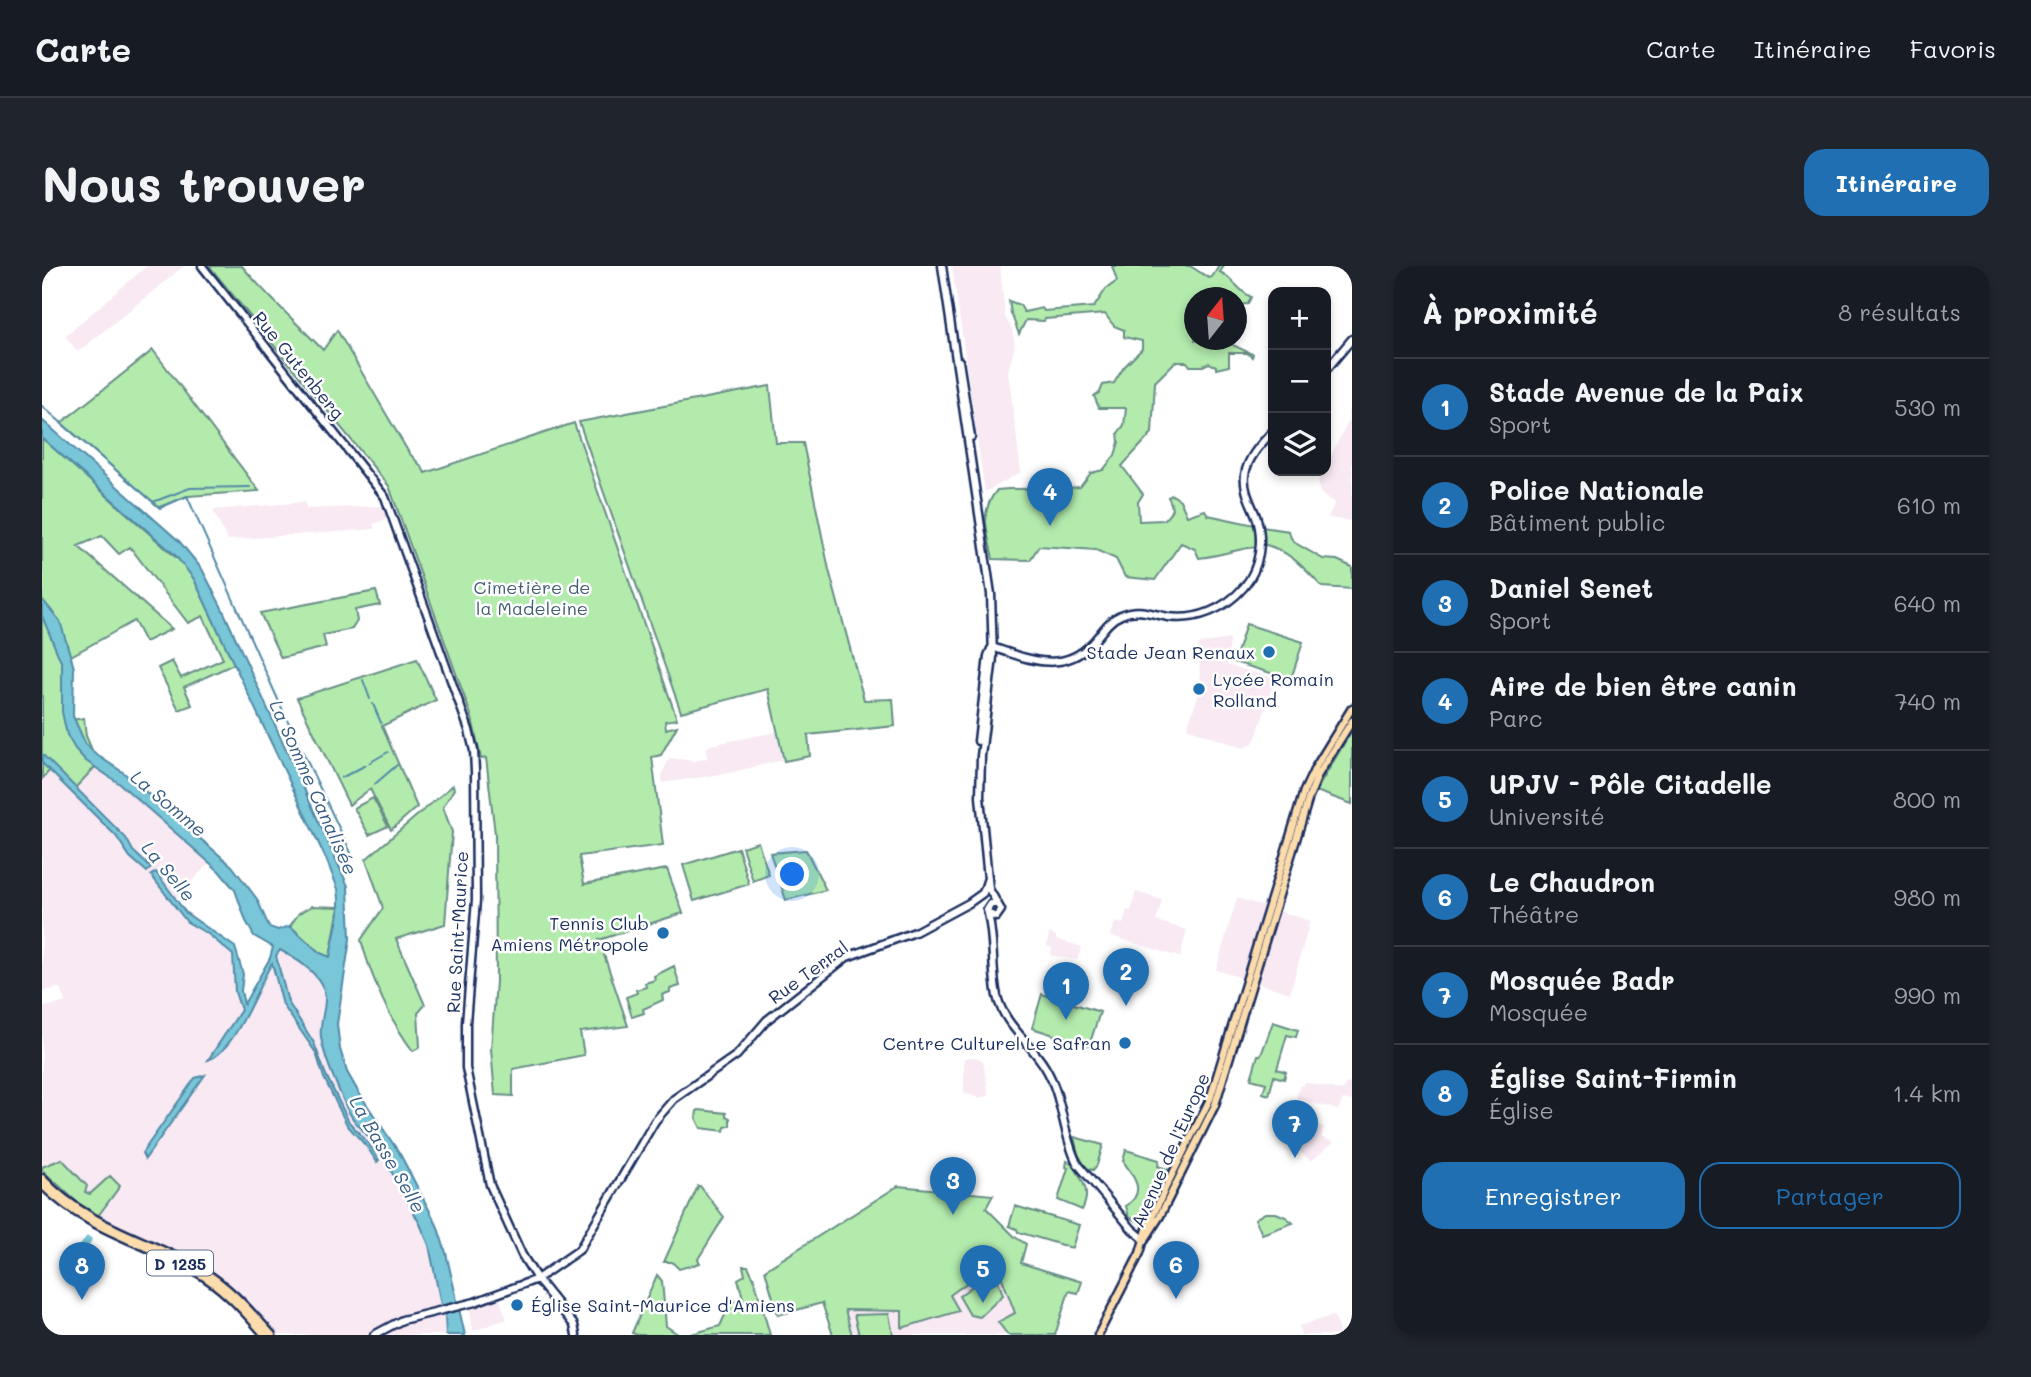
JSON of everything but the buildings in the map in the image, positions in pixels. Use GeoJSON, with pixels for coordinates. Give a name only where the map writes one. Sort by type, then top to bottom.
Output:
{"type":"FeatureCollection","features":[{"type":"Feature","properties":{"kind":"main road","name":"Avenue de l'Europe"},"geometry":{"type":"LineString","coordinates":[[1143,1238],[1210,1099],[1309,779],[1352,708]]}},
{"type":"Feature","properties":{"kind":"main road","name":"Avenue de l'Europe"},"geometry":{"type":"LineString","coordinates":[[1143,1238],[1160,1216],[1215,1105],[1310,797],[1318,775],[1352,721]]}},
{"type":"Feature","properties":{"kind":"main road","name":"D 1235"},"geometry":{"type":"LineString","coordinates":[[42,1178],[69,1206],[210,1275],[234,1295],[272,1335]]}},
{"type":"Feature","properties":{"kind":"main road","name":"D 1235"},"geometry":{"type":"LineString","coordinates":[[42,1185],[107,1232],[172,1259],[216,1284],[265,1335]]}},
{"type":"Feature","properties":{"kind":"main road"},"geometry":{"type":"LineString","coordinates":[[1098,1335],[1140,1253],[1143,1238]]}},
{"type":"Feature","properties":{"kind":"street","name":"Rue Gutenberg"},"geometry":{"type":"LineString","coordinates":[[202,266],[373,481]]}},
{"type":"Feature","properties":{"kind":"street"},"geometry":{"type":"LineString","coordinates":[[944,266],[991,594],[992,647],[988,656],[976,778],[981,797],[991,894],[991,930],[997,995],[1007,1020],[1047,1071],[1057,1091],[1077,1163],[1143,1238]]}},
{"type":"Feature","properties":{"kind":"street"},"geometry":{"type":"LineString","coordinates":[[1331,364],[1352,339]]}},
{"type":"Feature","properties":{"kind":"street"},"geometry":{"type":"LineString","coordinates":[[992,647],[1041,662],[1060,662],[1085,650],[1112,621],[1124,613],[1143,610],[1183,618],[1202,615],[1236,596],[1256,565],[1260,534],[1258,520],[1245,485],[1247,467],[1268,437]]}},
{"type":"Feature","properties":{"kind":"street","name":"Rue Saint-Maurice"},"geometry":{"type":"LineString","coordinates":[[373,481],[385,498],[393,519],[460,703],[474,751],[476,900],[466,1023],[466,1068],[490,1185],[522,1255],[573,1325],[576,1335]]}},
{"type":"Feature","properties":{"kind":"street"},"geometry":{"type":"LineString","coordinates":[[969,903],[983,892],[988,878]]}},
{"type":"Feature","properties":{"kind":"street"},"geometry":{"type":"LineString","coordinates":[[969,903],[991,909]]}},
{"type":"Feature","properties":{"kind":"street","name":"Rue Terral"},"geometry":{"type":"LineString","coordinates":[[374,1335],[402,1320],[461,1306],[537,1279],[579,1250],[660,1114],[674,1100],[727,1063],[766,1020],[847,957],[915,932],[969,903]]}},
{"type":"Feature","properties":{"kind":"shaded area"},"geometry":{"type":"Polygon","coordinates":[[[147,266],[184,266],[78,352],[65,336],[147,266]]]}},
{"type":"Feature","properties":{"kind":"shaded area"},"geometry":{"type":"Polygon","coordinates":[[[952,266],[1000,266],[1005,317],[1012,329],[1015,345],[1008,371],[1021,472],[985,492],[952,266]]]}},
{"type":"Feature","properties":{"kind":"shaded area"},"geometry":{"type":"Polygon","coordinates":[[[1352,405],[1352,521],[1328,518],[1335,502],[1321,494],[1318,481],[1320,476],[1331,476],[1331,455],[1349,420],[1348,413],[1352,405]]]}},
{"type":"Feature","properties":{"kind":"shaded area"},"geometry":{"type":"Polygon","coordinates":[[[305,502],[306,509],[382,506],[387,519],[373,524],[375,529],[227,540],[213,510],[305,502]]]}},
{"type":"Feature","properties":{"kind":"shaded area"},"geometry":{"type":"Polygon","coordinates":[[[1230,639],[1227,665],[1275,678],[1256,738],[1252,744],[1243,748],[1187,728],[1201,687],[1198,644],[1230,639]]]}},
{"type":"Feature","properties":{"kind":"shaded area"},"geometry":{"type":"Polygon","coordinates":[[[776,732],[782,760],[729,773],[662,783],[662,773],[670,758],[694,761],[707,758],[706,749],[710,745],[776,732]]]}},
{"type":"Feature","properties":{"kind":"shaded area"},"geometry":{"type":"Polygon","coordinates":[[[98,765],[210,862],[174,900],[236,955],[242,1010],[277,946],[340,981],[326,1040],[352,1111],[426,1228],[441,1305],[447,1305],[449,1314],[445,1315],[446,1335],[276,1335],[212,1272],[181,1254],[98,1217],[79,1204],[42,1170],[42,1008],[66,1002],[60,988],[42,991],[42,779],[51,768],[98,765]]]}},
{"type":"Feature","properties":{"kind":"shaded area"},"geometry":{"type":"Polygon","coordinates":[[[1136,892],[1162,900],[1156,921],[1187,930],[1180,957],[1111,936],[1115,922],[1123,924],[1127,910],[1131,911],[1136,892]]]}},
{"type":"Feature","properties":{"kind":"shaded area"},"geometry":{"type":"Polygon","coordinates":[[[1237,898],[1310,921],[1290,993],[1216,970],[1237,898]]]}},
{"type":"Feature","properties":{"kind":"shaded area"},"geometry":{"type":"Polygon","coordinates":[[[1049,933],[1056,936],[1056,939],[1082,947],[1077,960],[1050,955],[1052,948],[1047,946],[1049,933]]]}},
{"type":"Feature","properties":{"kind":"shaded area"},"geometry":{"type":"Polygon","coordinates":[[[975,1057],[983,1061],[989,1096],[979,1098],[964,1093],[964,1058],[975,1057]]]}},
{"type":"Feature","properties":{"kind":"shaded area"},"geometry":{"type":"Polygon","coordinates":[[[1305,1082],[1343,1091],[1346,1083],[1352,1084],[1352,1101],[1343,1099],[1338,1110],[1296,1098],[1300,1085],[1303,1086],[1305,1082]]]}},
{"type":"Feature","properties":{"kind":"shaded area"},"geometry":{"type":"Polygon","coordinates":[[[1290,1117],[1324,1127],[1321,1137],[1334,1142],[1311,1161],[1284,1138],[1290,1117]]]}},
{"type":"Feature","properties":{"kind":"shaded area"},"geometry":{"type":"Polygon","coordinates":[[[996,1261],[1015,1314],[999,1322],[1008,1335],[852,1335],[844,1310],[903,1311],[902,1328],[958,1311],[949,1296],[996,1261]]]}},
{"type":"Feature","properties":{"kind":"shaded area"},"geometry":{"type":"Polygon","coordinates":[[[499,1297],[507,1319],[473,1331],[470,1308],[499,1297]]]}},
{"type":"Feature","properties":{"kind":"shaded area"},"geometry":{"type":"Polygon","coordinates":[[[1332,1316],[1336,1319],[1340,1335],[1301,1335],[1299,1326],[1332,1316]]]}},
{"type":"Feature","properties":{"kind":"green space","name":"Cimetière de la Madeleine"},"geometry":{"type":"Polygon","coordinates":[[[209,266],[242,266],[323,350],[337,330],[409,453],[425,473],[574,423],[677,719],[665,721],[666,729],[677,726],[661,755],[652,757],[663,845],[579,856],[584,884],[667,869],[683,913],[599,940],[628,1026],[580,1032],[584,1055],[513,1069],[513,1096],[495,1095],[491,1049],[496,981],[495,834],[486,758],[481,759],[472,718],[389,486],[209,266]]]}},
{"type":"Feature","properties":{"kind":"green space"},"geometry":{"type":"Polygon","coordinates":[[[1112,266],[1190,266],[1209,278],[1219,266],[1224,266],[1220,272],[1238,287],[1184,287],[1184,350],[1244,350],[1253,354],[1252,357],[1247,353],[1229,353],[1229,366],[1216,369],[1216,366],[1209,363],[1190,366],[1187,362],[1175,362],[1155,382],[1152,433],[1122,466],[1143,494],[1138,502],[1139,521],[1164,520],[1172,509],[1168,497],[1172,495],[1180,500],[1187,516],[1205,510],[1208,515],[1255,525],[1256,547],[1199,558],[1195,549],[1181,543],[1155,580],[1125,577],[1116,559],[1096,550],[1039,546],[1030,560],[993,559],[986,515],[991,498],[997,490],[1080,487],[1091,473],[1103,470],[1115,455],[1126,408],[1099,408],[1094,396],[1100,392],[1103,385],[1114,383],[1124,367],[1142,349],[1142,341],[1124,337],[1124,330],[1114,326],[1105,314],[1044,321],[1026,320],[1019,334],[1009,301],[1020,305],[1024,312],[1042,308],[1044,311],[1094,307],[1106,289],[1117,281],[1112,266]]]}},
{"type":"Feature","properties":{"kind":"green space"},"geometry":{"type":"Polygon","coordinates":[[[153,350],[259,491],[188,496],[159,507],[61,423],[153,350]]]}},
{"type":"Feature","properties":{"kind":"green space"},"geometry":{"type":"Polygon","coordinates":[[[770,386],[776,443],[803,443],[829,570],[864,700],[893,699],[895,726],[808,735],[810,756],[784,761],[768,689],[681,712],[579,422],[770,386]]]}},
{"type":"Feature","properties":{"kind":"green space"},"geometry":{"type":"Polygon","coordinates":[[[42,438],[180,561],[194,579],[234,664],[184,687],[192,705],[179,710],[158,668],[172,661],[181,678],[223,659],[203,616],[188,623],[130,547],[119,554],[102,536],[78,546],[172,629],[145,642],[134,621],[71,656],[72,720],[84,718],[86,736],[98,764],[73,790],[51,769],[42,779],[42,438]]]}},
{"type":"Feature","properties":{"kind":"green space"},"geometry":{"type":"Polygon","coordinates":[[[1262,527],[1289,531],[1297,544],[1323,559],[1337,560],[1352,567],[1352,589],[1322,587],[1289,555],[1263,544],[1262,527]]]}},
{"type":"Feature","properties":{"kind":"green space"},"geometry":{"type":"Polygon","coordinates":[[[376,591],[380,605],[355,610],[357,621],[352,629],[323,635],[326,647],[281,658],[260,613],[376,591]]]}},
{"type":"Feature","properties":{"kind":"green space","name":"Stade Jean Renaux"},"geometry":{"type":"Polygon","coordinates":[[[1246,624],[1303,642],[1291,679],[1234,662],[1246,624]]]}},
{"type":"Feature","properties":{"kind":"green space"},"geometry":{"type":"Polygon","coordinates":[[[417,659],[436,700],[382,726],[417,807],[391,830],[370,789],[349,805],[297,698],[417,659]]]}},
{"type":"Feature","properties":{"kind":"green space"},"geometry":{"type":"Polygon","coordinates":[[[1352,730],[1352,804],[1316,791],[1352,730]]]}},
{"type":"Feature","properties":{"kind":"green space"},"geometry":{"type":"Polygon","coordinates":[[[453,785],[454,789],[443,807],[452,832],[445,924],[396,939],[425,1005],[418,1013],[420,1047],[413,1051],[382,998],[361,940],[383,908],[366,859],[453,785]]]}},
{"type":"Feature","properties":{"kind":"green space"},"geometry":{"type":"Polygon","coordinates":[[[373,798],[388,826],[369,835],[354,808],[373,798]]]}},
{"type":"Feature","properties":{"kind":"green space"},"geometry":{"type":"Polygon","coordinates":[[[758,842],[769,875],[753,881],[742,847],[758,842]]]}},
{"type":"Feature","properties":{"kind":"green space"},"geometry":{"type":"Polygon","coordinates":[[[738,848],[749,884],[694,901],[683,865],[738,848]]]}},
{"type":"Feature","properties":{"kind":"green space"},"geometry":{"type":"Polygon","coordinates":[[[806,850],[826,890],[786,900],[770,853],[806,850]]]}},
{"type":"Feature","properties":{"kind":"green space"},"geometry":{"type":"Polygon","coordinates":[[[312,906],[339,907],[330,957],[320,953],[290,926],[299,913],[312,906]]]}},
{"type":"Feature","properties":{"kind":"green space"},"geometry":{"type":"Polygon","coordinates":[[[674,966],[680,986],[662,995],[663,1000],[643,1009],[644,1013],[632,1017],[626,997],[637,993],[636,990],[646,987],[645,983],[655,980],[654,976],[674,966]]]}},
{"type":"Feature","properties":{"kind":"green space"},"geometry":{"type":"Polygon","coordinates":[[[1042,994],[1100,1012],[1089,1046],[1032,1028],[1042,994]]]}},
{"type":"Feature","properties":{"kind":"green space"},"geometry":{"type":"Polygon","coordinates":[[[1273,1022],[1298,1030],[1296,1037],[1287,1035],[1277,1069],[1286,1072],[1284,1079],[1274,1076],[1269,1095],[1263,1093],[1266,1083],[1251,1079],[1258,1055],[1261,1055],[1273,1022]]]}},
{"type":"Feature","properties":{"kind":"green space"},"geometry":{"type":"Polygon","coordinates":[[[699,1110],[726,1113],[730,1118],[730,1126],[725,1127],[724,1131],[701,1128],[696,1118],[699,1110]]]}},
{"type":"Feature","properties":{"kind":"green space"},"geometry":{"type":"Polygon","coordinates":[[[1074,1137],[1103,1145],[1093,1170],[1086,1168],[1078,1154],[1074,1137]]]}},
{"type":"Feature","properties":{"kind":"green space"},"geometry":{"type":"Polygon","coordinates":[[[1126,1150],[1159,1160],[1158,1166],[1170,1170],[1157,1197],[1139,1222],[1129,1217],[1126,1206],[1132,1201],[1137,1190],[1123,1161],[1126,1150]]]}},
{"type":"Feature","properties":{"kind":"green space"},"geometry":{"type":"Polygon","coordinates":[[[62,1159],[87,1186],[85,1192],[90,1194],[110,1176],[120,1186],[98,1216],[79,1204],[42,1170],[42,1167],[62,1159]]]}},
{"type":"Feature","properties":{"kind":"green space"},"geometry":{"type":"Polygon","coordinates":[[[1067,1161],[1072,1163],[1086,1191],[1082,1210],[1058,1200],[1068,1168],[1067,1161]]]}},
{"type":"Feature","properties":{"kind":"green space"},"geometry":{"type":"Polygon","coordinates":[[[698,1186],[724,1217],[698,1259],[700,1263],[679,1269],[672,1262],[664,1262],[698,1186]]]}},
{"type":"Feature","properties":{"kind":"green space"},"geometry":{"type":"Polygon","coordinates":[[[898,1186],[993,1195],[986,1208],[1015,1237],[1026,1244],[1021,1263],[1082,1282],[1078,1293],[1069,1291],[1055,1335],[1008,1335],[998,1322],[1015,1313],[996,1262],[950,1295],[959,1311],[902,1328],[902,1311],[845,1310],[852,1335],[833,1335],[822,1303],[778,1315],[765,1270],[898,1186]]]}},
{"type":"Feature","properties":{"kind":"green space"},"geometry":{"type":"Polygon","coordinates":[[[1015,1206],[1079,1225],[1072,1248],[1018,1232],[1009,1226],[1015,1206]]]}},
{"type":"Feature","properties":{"kind":"green space"},"geometry":{"type":"Polygon","coordinates":[[[1265,1213],[1276,1213],[1293,1223],[1262,1234],[1255,1219],[1265,1213]]]}},
{"type":"Feature","properties":{"kind":"green space"},"geometry":{"type":"Polygon","coordinates":[[[743,1266],[748,1266],[754,1278],[770,1335],[688,1335],[720,1326],[730,1304],[743,1298],[738,1279],[745,1275],[743,1266]]]}},
{"type":"Feature","properties":{"kind":"green space"},"geometry":{"type":"Polygon","coordinates":[[[994,1270],[1003,1295],[980,1317],[970,1315],[959,1296],[994,1270]]]}},
{"type":"Feature","properties":{"kind":"green space"},"geometry":{"type":"Polygon","coordinates":[[[657,1275],[662,1281],[666,1326],[679,1335],[632,1333],[657,1275]]]}},
{"type":"Feature","properties":{"kind":"green space"},"geometry":{"type":"Polygon","coordinates":[[[889,1314],[893,1335],[859,1335],[854,1315],[889,1314]]]}},
{"type":"Feature","properties":{"kind":"water","name":"La Basse Selle"},"geometry":{"type":"Polygon","coordinates":[[[42,420],[179,541],[202,569],[222,608],[348,886],[350,939],[337,1024],[340,1049],[347,1072],[400,1154],[437,1225],[465,1335],[446,1335],[445,1315],[449,1313],[447,1305],[441,1305],[429,1245],[420,1224],[379,1149],[347,1109],[336,1083],[321,1037],[325,999],[321,983],[316,976],[280,950],[276,956],[288,1002],[314,1043],[349,1122],[369,1144],[379,1160],[377,1162],[347,1125],[324,1078],[316,1053],[283,1005],[272,963],[236,1032],[218,1055],[208,1060],[241,1010],[235,992],[233,955],[208,934],[187,922],[151,875],[156,872],[186,913],[235,947],[243,974],[241,991],[244,1004],[270,958],[273,947],[254,936],[235,890],[219,871],[120,784],[86,761],[75,749],[67,735],[62,712],[62,664],[42,616],[42,599],[60,621],[74,668],[73,716],[85,743],[232,866],[257,899],[269,927],[278,930],[290,926],[320,953],[330,957],[339,913],[338,889],[194,579],[175,555],[42,438],[42,420]]]}},
{"type":"Feature","properties":{"kind":"water"},"geometry":{"type":"Polygon","coordinates":[[[42,754],[126,838],[133,851],[151,868],[147,872],[130,857],[116,836],[42,763],[42,754]]]}},
{"type":"Feature","properties":{"kind":"water"},"geometry":{"type":"Polygon","coordinates":[[[205,1075],[145,1159],[142,1153],[195,1078],[205,1075]]]}},
{"type":"Feature","properties":{"kind":"waterway","name":"La Somme Canalisée"},"geometry":{"type":"LineString","coordinates":[[42,406],[160,508],[187,496],[284,713],[351,853]]}},
{"type":"Feature","properties":{"kind":"waterway"},"geometry":{"type":"LineString","coordinates":[[153,502],[190,488],[250,487]]}},
{"type":"Feature","properties":{"kind":"waterway"},"geometry":{"type":"LineString","coordinates":[[363,680],[370,699]]}},
{"type":"Feature","properties":{"kind":"waterway"},"geometry":{"type":"LineString","coordinates":[[373,704],[381,723]]}},
{"type":"Feature","properties":{"kind":"waterway"},"geometry":{"type":"LineString","coordinates":[[369,763],[388,752]]}},
{"type":"Feature","properties":{"kind":"waterway"},"geometry":{"type":"LineString","coordinates":[[341,778],[366,765]]}},
{"type":"Feature","properties":{"kind":"waterway"},"geometry":{"type":"LineString","coordinates":[[375,784],[397,765]]}},
{"type":"Feature","properties":{"kind":"waterway","name":"La Selle"},"geometry":{"type":"LineString","coordinates":[[66,1274],[88,1240]]}},
{"type":"Feature","properties":{"kind":"place","name":"Aire de bien être canin"},"geometry":{"type":"Point","coordinates":[1050,526]}},
{"type":"Feature","properties":{"kind":"place","name":"Stade Jean Renaux"},"geometry":{"type":"Point","coordinates":[1269,652]}},
{"type":"Feature","properties":{"kind":"place","name":"Lycée Romain Rolland"},"geometry":{"type":"Point","coordinates":[1199,689]}},
{"type":"Feature","properties":{"kind":"place","name":"Tennis Club Amiens Métropole"},"geometry":{"type":"Point","coordinates":[663,933]}},
{"type":"Feature","properties":{"kind":"place","name":"Police Nationale"},"geometry":{"type":"Point","coordinates":[1126,1006]}},
{"type":"Feature","properties":{"kind":"place","name":"Stade Avenue de la Paix"},"geometry":{"type":"Point","coordinates":[1066,1020]}},
{"type":"Feature","properties":{"kind":"place","name":"Centre Culturel Le Safran"},"geometry":{"type":"Point","coordinates":[1125,1043]}},
{"type":"Feature","properties":{"kind":"place","name":"Mosquée Badr"},"geometry":{"type":"Point","coordinates":[1295,1158]}},
{"type":"Feature","properties":{"kind":"place","name":"Daniel Senet"},"geometry":{"type":"Point","coordinates":[953,1215]}},
{"type":"Feature","properties":{"kind":"place","name":"Le Chaudron"},"geometry":{"type":"Point","coordinates":[1176,1299]}},
{"type":"Feature","properties":{"kind":"place","name":"Église Saint-Firmin"},"geometry":{"type":"Point","coordinates":[82,1300]}},
{"type":"Feature","properties":{"kind":"place","name":"UPJV - Pôle Citadelle"},"geometry":{"type":"Point","coordinates":[983,1303]}},
{"type":"Feature","properties":{"kind":"place","name":"Église Saint-Maurice d'Amiens"},"geometry":{"type":"Point","coordinates":[517,1305]}},
{"type":"Feature","properties":{"kind":"water label","name":"La Somme"},"geometry":{"type":"Point","coordinates":[169,803]}}]}
